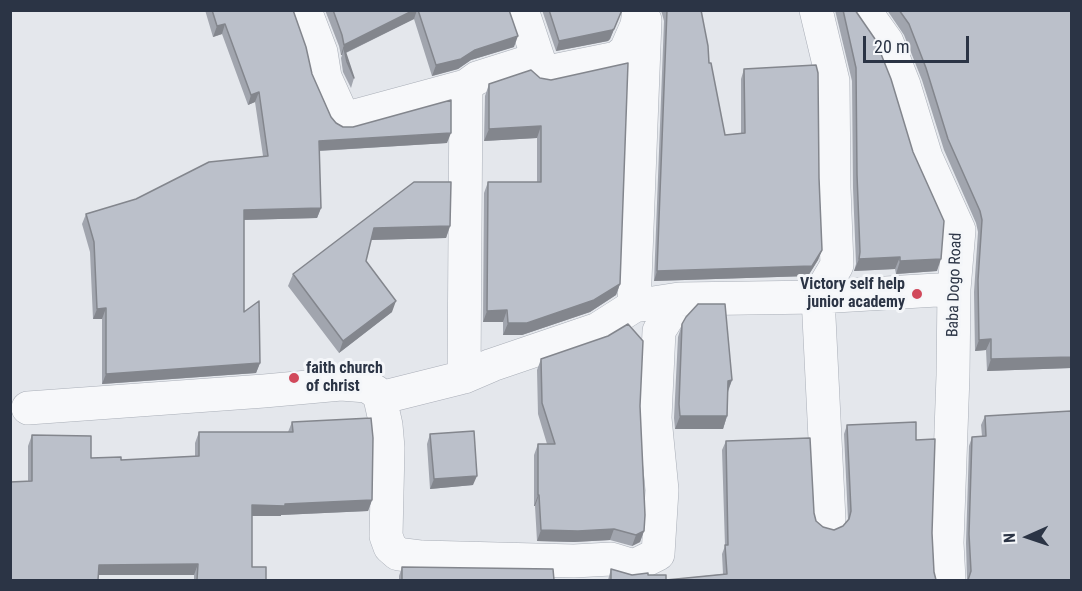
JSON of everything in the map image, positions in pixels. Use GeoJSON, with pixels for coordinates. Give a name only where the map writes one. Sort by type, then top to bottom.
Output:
{"type":"FeatureCollection","features":[{"type":"Feature","properties":{"kind":"street"},"geometry":{"type":"LineString","coordinates":[[305,10],[321,52],[325,77],[344,119],[466,86],[477,78],[534,60],[543,73]]}},
{"type":"Feature","properties":{"kind":"street"},"geometry":{"type":"LineString","coordinates":[[522,10],[543,73]]}},
{"type":"Feature","properties":{"kind":"street"},"geometry":{"type":"LineString","coordinates":[[543,73],[617,58],[626,50],[637,25],[639,10]]}},
{"type":"Feature","properties":{"kind":"street"},"geometry":{"type":"LineString","coordinates":[[634,306],[646,10]]}},
{"type":"Feature","properties":{"kind":"street"},"geometry":{"type":"LineString","coordinates":[[816,10],[833,81],[837,265],[818,297],[829,520]]}},
{"type":"Feature","properties":{"kind":"street","name":"Baba Dogo Road"},"geometry":{"type":"LineString","coordinates":[[864,10],[887,42],[904,85],[926,157],[959,230],[954,289],[947,543],[949,580]]}},
{"type":"Feature","properties":{"kind":"street"},"geometry":{"type":"LineString","coordinates":[[464,377],[466,86]]}},
{"type":"Feature","properties":{"kind":"street"},"geometry":{"type":"LineString","coordinates":[[380,398],[464,377],[492,365],[598,329],[634,306],[679,299],[818,297],[954,289]]}},
{"type":"Feature","properties":{"kind":"street"},"geometry":{"type":"LineString","coordinates":[[28,408],[341,384],[367,386],[380,398],[386,425],[388,448],[386,536],[390,547],[398,554],[422,557],[574,561],[611,559],[634,566],[658,554],[662,490],[655,418],[659,331],[679,299]]}},
{"type":"Feature","properties":{"kind":"building"},"geometry":{"type":"Polygon","coordinates":[[[212,10],[293,10],[306,47],[312,74],[331,117],[343,127],[353,127],[451,100],[451,133],[319,141],[321,208],[244,210],[244,312],[259,301],[260,363],[106,374],[106,308],[97,309],[94,242],[86,214],[136,199],[209,162],[268,156],[259,92],[251,95],[225,24],[217,26],[212,10]]]}},
{"type":"Feature","properties":{"kind":"building"},"geometry":{"type":"Polygon","coordinates":[[[333,10],[414,10],[344,45],[333,10]]]}},
{"type":"Feature","properties":{"kind":"building"},"geometry":{"type":"Polygon","coordinates":[[[418,10],[509,10],[518,36],[475,50],[461,59],[436,65],[418,10]]]}},
{"type":"Feature","properties":{"kind":"building"},"geometry":{"type":"Polygon","coordinates":[[[549,10],[622,10],[612,30],[559,41],[549,10]]]}},
{"type":"Feature","properties":{"kind":"building"},"geometry":{"type":"Polygon","coordinates":[[[667,10],[701,10],[709,63],[711,63],[725,135],[745,133],[744,69],[816,65],[822,250],[812,266],[657,271],[667,10]]]}},
{"type":"Feature","properties":{"kind":"building"},"geometry":{"type":"Polygon","coordinates":[[[843,10],[855,10],[875,39],[891,79],[913,152],[944,221],[941,259],[900,261],[900,257],[859,259],[856,68],[843,10]]]}},
{"type":"Feature","properties":{"kind":"building"},"geometry":{"type":"Polygon","coordinates":[[[899,10],[1071,10],[1071,357],[991,359],[991,339],[979,340],[978,280],[982,220],[980,211],[948,139],[926,68],[909,24],[899,10]]]}},
{"type":"Feature","properties":{"kind":"building"},"geometry":{"type":"Polygon","coordinates":[[[344,48],[354,78],[347,62],[344,48]]]}},
{"type":"Feature","properties":{"kind":"building"},"geometry":{"type":"Polygon","coordinates":[[[628,63],[620,284],[594,300],[527,323],[508,323],[507,310],[487,311],[488,182],[541,182],[541,126],[489,129],[489,84],[531,70],[540,78],[551,80],[628,63]]]}},
{"type":"Feature","properties":{"kind":"building"},"geometry":{"type":"Polygon","coordinates":[[[414,182],[451,182],[450,226],[374,228],[366,261],[396,301],[343,341],[293,274],[414,182]]]}},
{"type":"Feature","properties":{"kind":"building"},"geometry":{"type":"Polygon","coordinates":[[[698,304],[725,304],[732,380],[728,381],[727,416],[680,416],[682,324],[698,304]]]}},
{"type":"Feature","properties":{"kind":"building"},"geometry":{"type":"Polygon","coordinates":[[[628,324],[643,341],[640,406],[644,531],[636,535],[614,529],[541,530],[538,444],[555,444],[542,403],[541,359],[608,336],[628,324]]]}},
{"type":"Feature","properties":{"kind":"building"},"geometry":{"type":"Polygon","coordinates":[[[1071,411],[1071,580],[968,580],[971,571],[969,534],[972,437],[986,436],[985,416],[1071,411]]]}},
{"type":"Feature","properties":{"kind":"building"},"geometry":{"type":"Polygon","coordinates":[[[371,418],[372,500],[285,504],[285,506],[252,505],[252,567],[266,567],[266,580],[197,580],[198,564],[99,565],[98,580],[10,580],[10,482],[32,481],[32,435],[91,436],[91,458],[121,457],[121,460],[199,456],[199,432],[293,432],[292,422],[371,418]]]}},
{"type":"Feature","properties":{"kind":"building"},"geometry":{"type":"Polygon","coordinates":[[[916,422],[916,440],[935,439],[932,533],[936,580],[666,580],[727,574],[726,441],[810,438],[816,521],[823,527],[834,530],[843,526],[849,519],[851,511],[847,425],[916,422]]]}},
{"type":"Feature","properties":{"kind":"building"},"geometry":{"type":"Polygon","coordinates":[[[474,431],[477,476],[434,479],[430,434],[474,431]]]}},
{"type":"Feature","properties":{"kind":"building"},"geometry":{"type":"Polygon","coordinates":[[[402,567],[553,569],[554,580],[402,580],[402,567]]]}},
{"type":"Feature","properties":{"kind":"building"},"geometry":{"type":"Polygon","coordinates":[[[611,569],[632,575],[648,573],[648,575],[666,575],[666,580],[611,580],[611,569]]]}},
{"type":"Feature","properties":{"kind":"place","name":"Victory self help junior academy"},"geometry":{"type":"Point","coordinates":[917,294]}},
{"type":"Feature","properties":{"kind":"place","name":"faith church of christ"},"geometry":{"type":"Point","coordinates":[294,378]}}]}
